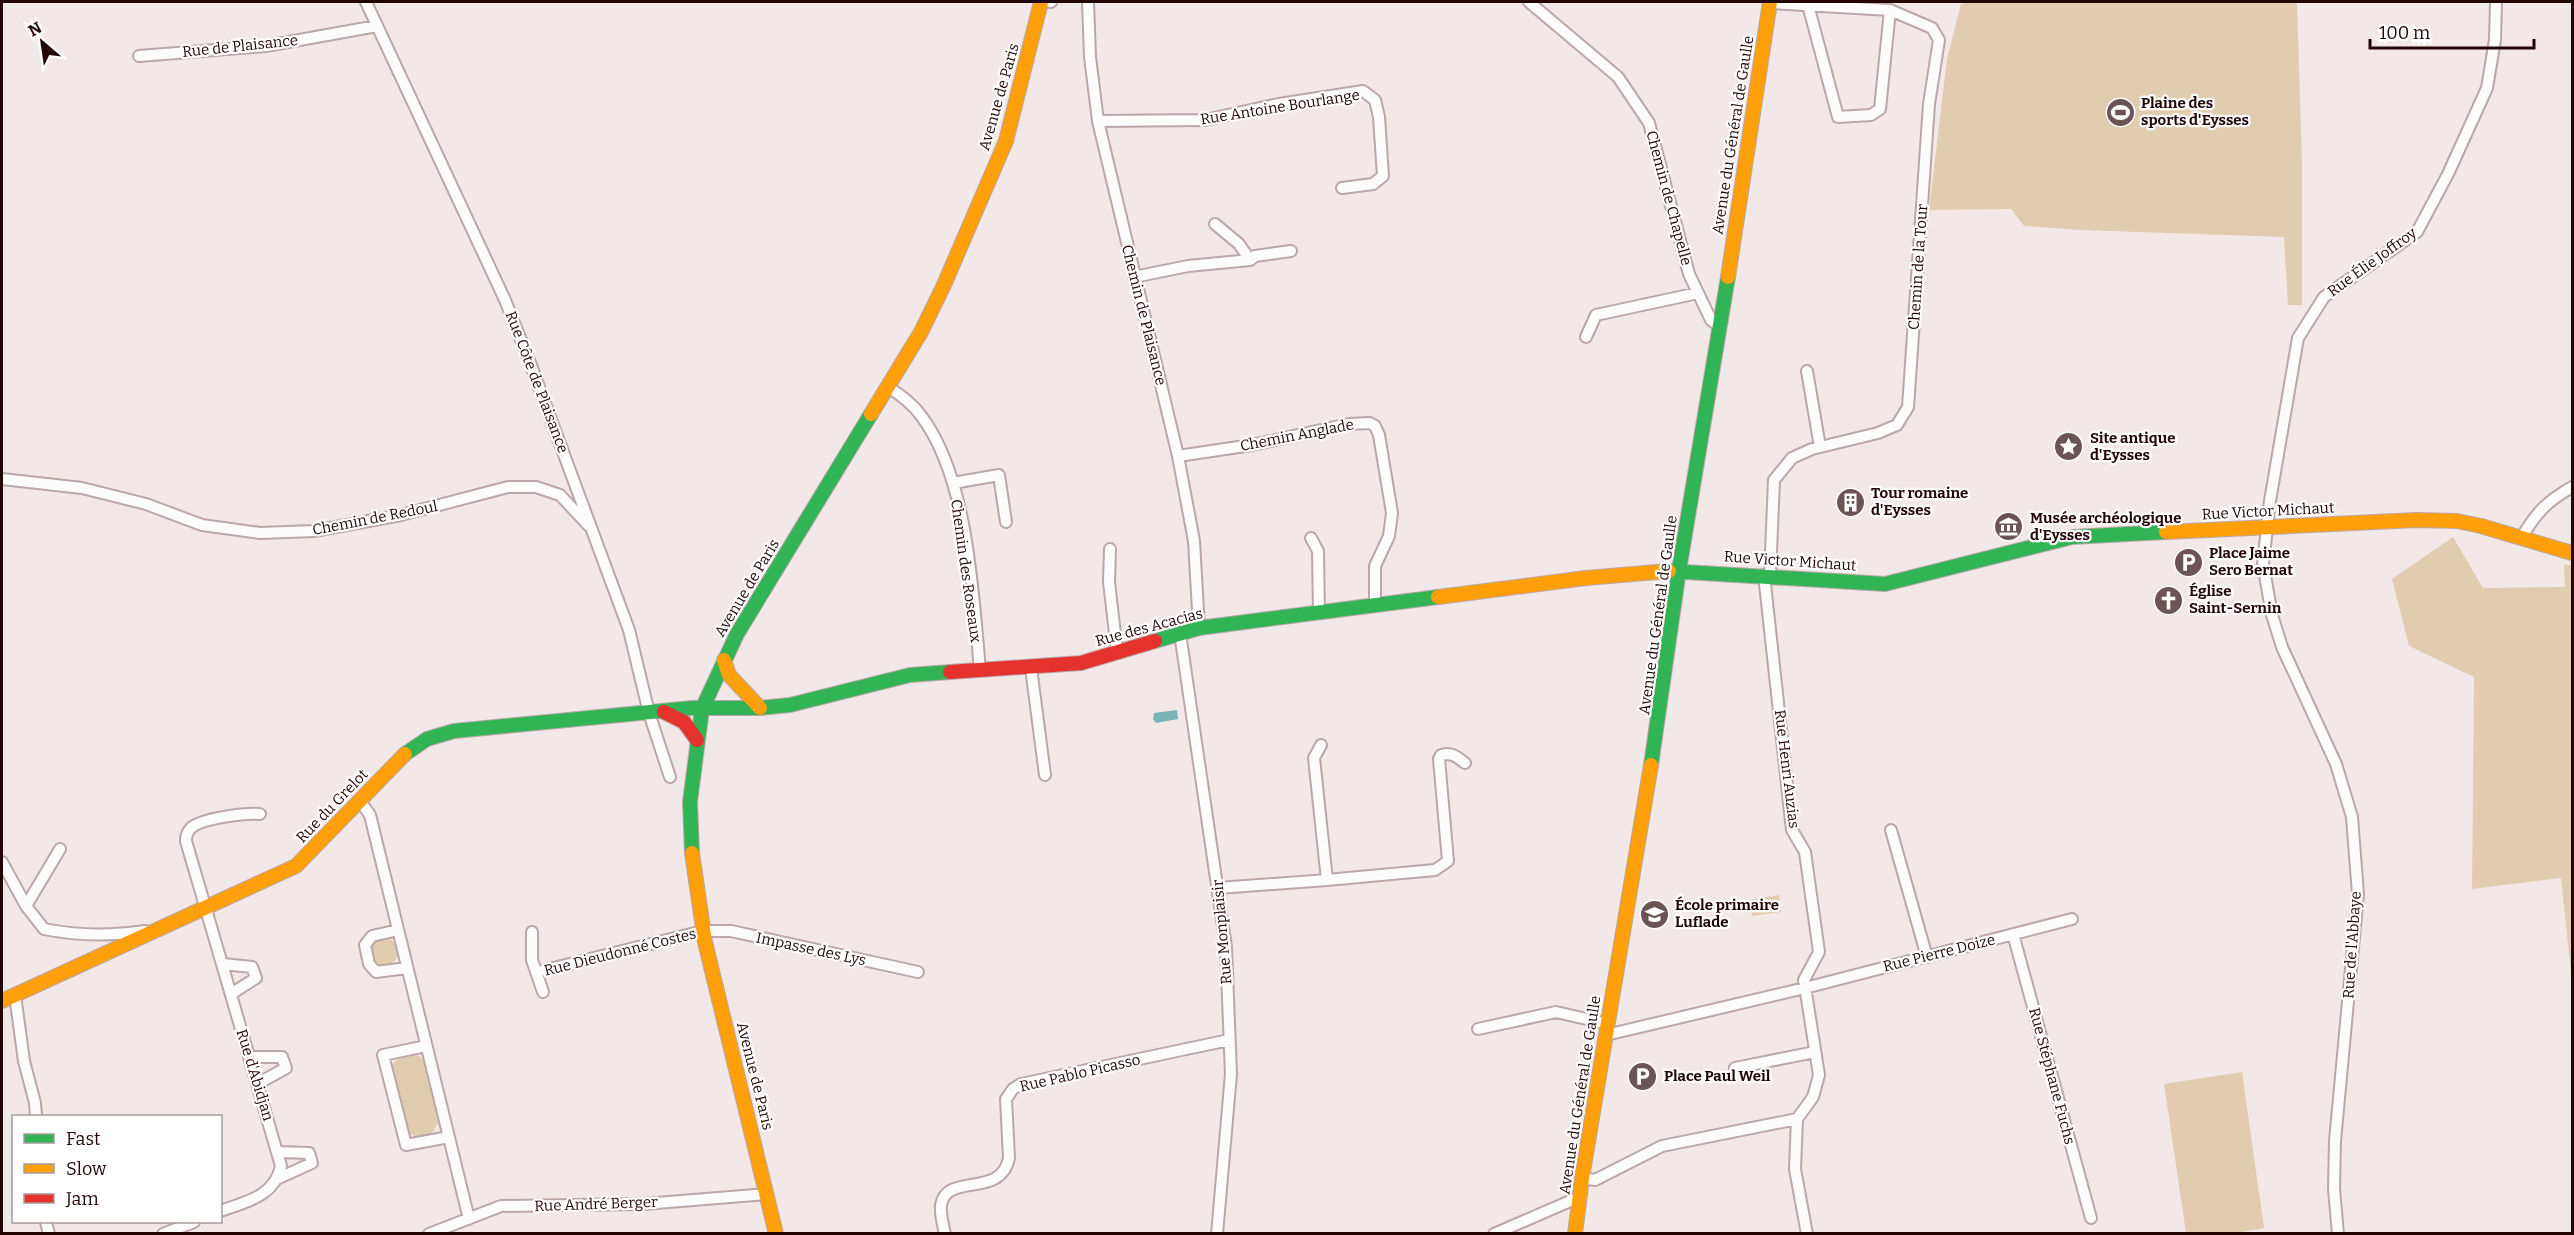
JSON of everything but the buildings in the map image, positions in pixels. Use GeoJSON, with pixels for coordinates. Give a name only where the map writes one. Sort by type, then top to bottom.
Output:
{"type":"FeatureCollection","features":[{"type":"Feature","properties":{"kind":"street","name":"Rue Côte de Plaisance"},"geometry":{"type":"LineString","coordinates":[[366,2],[505,300],[594,530],[629,630],[656,712],[670,777]]}},
{"type":"Feature","properties":{"kind":"street","name":"Avenue de Paris"},"geometry":{"type":"LineString","coordinates":[[776,1233],[704,931],[691,845],[690,802],[702,709],[737,634],[921,332],[943,287],[1006,141],[1041,2]]}},
{"type":"Feature","properties":{"kind":"street","name":"Chemin de Plaisance"},"geometry":{"type":"LineString","coordinates":[[1088,2],[1090,57],[1098,121],[1178,456],[1194,541],[1199,628]]}},
{"type":"Feature","properties":{"kind":"street","name":"Chemin de Chapelle"},"geometry":{"type":"LineString","coordinates":[[1529,2],[1618,77],[1649,123],[1689,274],[1712,320],[1720,327]]}},
{"type":"Feature","properties":{"kind":"street"},"geometry":{"type":"LineString","coordinates":[[1770,2],[1890,10],[1880,109],[1870,115],[1839,117],[1808,5]]}},
{"type":"Feature","properties":{"kind":"street","name":"Avenue du Général de Gaulle"},"geometry":{"type":"LineString","coordinates":[[1575,1233],[1659,717],[1679,570],[1720,327],[1770,2]]}},
{"type":"Feature","properties":{"kind":"street","name":"Rue Élie Joffroy"},"geometry":{"type":"LineString","coordinates":[[2267,528],[2298,338],[2324,297],[2417,232],[2448,174],[2487,88],[2495,40],[2496,2]]}},
{"type":"Feature","properties":{"kind":"street","name":"Chemin de la Tour"},"geometry":{"type":"LineString","coordinates":[[1767,576],[1774,480],[1792,458],[1820,447],[1878,434],[1897,425],[1908,407],[1929,104],[1939,40],[1932,28],[1890,10]]}},
{"type":"Feature","properties":{"kind":"street","name":"Rue de Plaisance"},"geometry":{"type":"LineString","coordinates":[[139,56],[266,46],[377,27]]}},
{"type":"Feature","properties":{"kind":"street","name":"Rue Antoine Bourlange"},"geometry":{"type":"LineString","coordinates":[[1098,121],[1205,120],[1279,104],[1363,91],[1375,100],[1379,117],[1383,176],[1373,184],[1342,188]]}},
{"type":"Feature","properties":{"kind":"street"},"geometry":{"type":"LineString","coordinates":[[1215,224],[1239,244],[1250,260]]}},
{"type":"Feature","properties":{"kind":"street"},"geometry":{"type":"LineString","coordinates":[[1134,277],[1188,266],[1250,260],[1255,256],[1291,251]]}},
{"type":"Feature","properties":{"kind":"street"},"geometry":{"type":"LineString","coordinates":[[1586,338],[1596,315],[1698,293]]}},
{"type":"Feature","properties":{"kind":"street"},"geometry":{"type":"LineString","coordinates":[[1807,371],[1820,447]]}},
{"type":"Feature","properties":{"kind":"street","name":"Chemin des Roseaux"},"geometry":{"type":"LineString","coordinates":[[888,387],[906,399],[923,418],[953,483],[965,537],[980,670]]}},
{"type":"Feature","properties":{"kind":"street","name":"Chemin Anglade"},"geometry":{"type":"LineString","coordinates":[[1178,456],[1252,445],[1349,423],[1370,423],[1375,426],[1383,454],[1392,513],[1389,536],[1375,566],[1375,606]]}},
{"type":"Feature","properties":{"kind":"street"},"geometry":{"type":"LineString","coordinates":[[953,483],[999,475],[1006,522]]}},
{"type":"Feature","properties":{"kind":"street","name":"Chemin de Redoul"},"geometry":{"type":"LineString","coordinates":[[2,479],[82,488],[146,504],[202,525],[260,533],[314,531],[401,515],[508,488],[536,487],[560,495],[594,530]]}},
{"type":"Feature","properties":{"kind":"street"},"geometry":{"type":"LineString","coordinates":[[2521,538],[2535,514],[2546,503],[2572,487]]}},
{"type":"Feature","properties":{"kind":"street","name":"Rue Victor Michaut"},"geometry":{"type":"LineString","coordinates":[[1679,570],[1885,584],[2072,537],[2385,521],[2457,521],[2572,553]]}},
{"type":"Feature","properties":{"kind":"street","name":"Rue de l'Abbaye"},"geometry":{"type":"LineString","coordinates":[[2267,528],[2263,564],[2272,615],[2282,647],[2336,764],[2352,817],[2358,894],[2335,1141],[2334,1189],[2338,1233]]}},
{"type":"Feature","properties":{"kind":"street"},"geometry":{"type":"LineString","coordinates":[[1311,537],[1318,551],[1319,613]]}},
{"type":"Feature","properties":{"kind":"street"},"geometry":{"type":"LineString","coordinates":[[1110,549],[1109,582],[1118,651]]}},
{"type":"Feature","properties":{"kind":"street","name":"Rue des Acacias"},"geometry":{"type":"LineString","coordinates":[[702,709],[790,705],[910,675],[1081,663],[1199,628],[1586,578],[1679,570]]}},
{"type":"Feature","properties":{"kind":"street","name":"Rue Henri Auzias"},"geometry":{"type":"LineString","coordinates":[[1767,576],[1792,830],[1805,852],[1819,952],[1804,980],[1819,1075],[1813,1097],[1797,1119]]}},
{"type":"Feature","properties":{"kind":"street","name":"Rue Monplaisir"},"geometry":{"type":"LineString","coordinates":[[1180,633],[1226,947],[1231,1074],[1217,1233]]}},
{"type":"Feature","properties":{"kind":"street"},"geometry":{"type":"LineString","coordinates":[[724,660],[729,675],[760,708]]}},
{"type":"Feature","properties":{"kind":"street"},"geometry":{"type":"LineString","coordinates":[[1031,668],[1045,775]]}},
{"type":"Feature","properties":{"kind":"street","name":"Rue du Grelot"},"geometry":{"type":"LineString","coordinates":[[2,1001],[296,866],[401,757],[427,739],[454,731],[702,709]]}},
{"type":"Feature","properties":{"kind":"street"},"geometry":{"type":"LineString","coordinates":[[656,712],[681,719],[692,728],[697,740]]}},
{"type":"Feature","properties":{"kind":"street"},"geometry":{"type":"LineString","coordinates":[[1321,745],[1314,758],[1327,880]]}},
{"type":"Feature","properties":{"kind":"street"},"geometry":{"type":"LineString","coordinates":[[1218,888],[1435,870],[1448,861],[1439,759],[1441,755],[1447,754],[1466,763]]}},
{"type":"Feature","properties":{"kind":"street"},"geometry":{"type":"LineString","coordinates":[[360,801],[370,815],[469,1219]]}},
{"type":"Feature","properties":{"kind":"street","name":"Rue d'Abidjan"},"geometry":{"type":"LineString","coordinates":[[260,814],[247,813],[197,824],[187,834],[186,841],[279,1152],[281,1166],[279,1178]]}},
{"type":"Feature","properties":{"kind":"street"},"geometry":{"type":"LineString","coordinates":[[1891,830],[1927,957]]}},
{"type":"Feature","properties":{"kind":"street"},"geometry":{"type":"LineString","coordinates":[[26,906],[60,849]]}},
{"type":"Feature","properties":{"kind":"street"},"geometry":{"type":"LineString","coordinates":[[2,862],[26,906],[44,929],[73,935],[119,934],[160,929]]}},
{"type":"Feature","properties":{"kind":"street","name":"Rue Pierre Doize"},"geometry":{"type":"LineString","coordinates":[[1607,1030],[1805,988],[2072,919]]}},
{"type":"Feature","properties":{"kind":"street"},"geometry":{"type":"LineString","coordinates":[[398,930],[372,936],[365,945],[369,964],[376,972],[407,968]]}},
{"type":"Feature","properties":{"kind":"street","name":"Impasse des Lys"},"geometry":{"type":"LineString","coordinates":[[704,931],[731,931],[918,972]]}},
{"type":"Feature","properties":{"kind":"street","name":"Rue Dieudonné Costes"},"geometry":{"type":"LineString","coordinates":[[537,972],[704,931]]}},
{"type":"Feature","properties":{"kind":"street","name":"Rue Dieudonné Costes"},"geometry":{"type":"LineString","coordinates":[[532,932],[532,960],[543,992]]}},
{"type":"Feature","properties":{"kind":"street","name":"Rue Stéphane Fuchs"},"geometry":{"type":"LineString","coordinates":[[2013,934],[2091,1218]]}},
{"type":"Feature","properties":{"kind":"street"},"geometry":{"type":"LineString","coordinates":[[223,964],[252,968],[256,978],[231,994]]}},
{"type":"Feature","properties":{"kind":"street"},"geometry":{"type":"LineString","coordinates":[[15,995],[24,1060],[36,1115]]}},
{"type":"Feature","properties":{"kind":"street"},"geometry":{"type":"LineString","coordinates":[[1478,1029],[1556,1012],[1607,1030]]}},
{"type":"Feature","properties":{"kind":"street","name":"Rue Pablo Picasso"},"geometry":{"type":"LineString","coordinates":[[945,1233],[941,1212],[946,1195],[954,1189],[992,1181],[1001,1176],[1007,1168],[1009,1158],[1006,1099],[1013,1089],[1021,1084],[1229,1040]]}},
{"type":"Feature","properties":{"kind":"street"},"geometry":{"type":"LineString","coordinates":[[426,1046],[383,1055],[406,1145],[449,1137]]}},
{"type":"Feature","properties":{"kind":"street"},"geometry":{"type":"LineString","coordinates":[[1735,1068],[1815,1052]]}},
{"type":"Feature","properties":{"kind":"street"},"geometry":{"type":"LineString","coordinates":[[249,1057],[282,1057],[286,1068],[257,1084]]}},
{"type":"Feature","properties":{"kind":"street"},"geometry":{"type":"LineString","coordinates":[[1582,1179],[1594,1180],[1662,1146],[1797,1119],[1795,1169],[1807,1233]]}},
{"type":"Feature","properties":{"kind":"street"},"geometry":{"type":"LineString","coordinates":[[222,1210],[263,1195],[279,1178],[312,1163],[309,1153],[279,1152]]}},
{"type":"Feature","properties":{"kind":"street","name":"Rue André Berger"},"geometry":{"type":"LineString","coordinates":[[429,1233],[501,1206],[644,1204],[767,1194]]}},
{"type":"Feature","properties":{"kind":"street"},"geometry":{"type":"LineString","coordinates":[[1494,1233],[1575,1199],[1580,1200]]}},
{"type":"Feature","properties":{"kind":"street"},"geometry":{"type":"LineString","coordinates":[[163,1233],[189,1223]]}},
{"type":"Feature","properties":{"kind":"shaded area","name":"Plaine des sports d'Eysses"},"geometry":{"type":"Polygon","coordinates":[[[1972,2],[2297,2],[2302,165],[2302,305],[2288,305],[2284,237],[2024,226],[2011,209],[1929,210],[1947,59],[1961,4],[1972,2]]]}},
{"type":"Feature","properties":{"kind":"shaded area"},"geometry":{"type":"Polygon","coordinates":[[[2453,537],[2483,588],[2565,587],[2564,564],[2572,566],[2572,981],[2561,878],[2472,889],[2474,677],[2409,646],[2392,579],[2453,537]]]}},
{"type":"Feature","properties":{"kind":"shaded area"},"geometry":{"type":"Polygon","coordinates":[[[1779,895],[1781,912],[1752,916],[1750,900],[1779,895]]]}},
{"type":"Feature","properties":{"kind":"shaded area"},"geometry":{"type":"Polygon","coordinates":[[[384,938],[394,942],[398,952],[394,962],[384,966],[374,962],[370,952],[374,942],[384,938]]]}},
{"type":"Feature","properties":{"kind":"shaded area"},"geometry":{"type":"Polygon","coordinates":[[[414,1053],[423,1059],[438,1123],[431,1135],[418,1139],[407,1131],[392,1069],[401,1054],[414,1053]]]}},
{"type":"Feature","properties":{"kind":"shaded area"},"geometry":{"type":"Polygon","coordinates":[[[2242,1072],[2264,1228],[2230,1234],[2186,1233],[2164,1084],[2242,1072]]]}},
{"type":"Feature","properties":{"kind":"water"},"geometry":{"type":"Polygon","coordinates":[[[1177,710],[1178,719],[1156,723],[1153,719],[1154,713],[1177,710]]]}},
{"type":"Feature","properties":{"kind":"traffic: fast"},"geometry":{"type":"LineString","coordinates":[[1651,765],[1679,570],[1728,277]]}},
{"type":"Feature","properties":{"kind":"traffic: fast"},"geometry":{"type":"LineString","coordinates":[[692,853],[690,802],[702,709],[737,634],[871,414]]}},
{"type":"Feature","properties":{"kind":"traffic: fast"},"geometry":{"type":"LineString","coordinates":[[1669,571],[1885,584],[2072,537],[2166,532]]}},
{"type":"Feature","properties":{"kind":"traffic: fast"},"geometry":{"type":"LineString","coordinates":[[1155,641],[1199,628],[1438,597]]}},
{"type":"Feature","properties":{"kind":"traffic: fast"},"geometry":{"type":"LineString","coordinates":[[405,754],[427,739],[454,731],[692,708],[760,708],[790,705],[910,675],[950,672]]}},
{"type":"Feature","properties":{"kind":"traffic: slow"},"geometry":{"type":"LineString","coordinates":[[871,414],[921,332],[943,287],[1006,141],[1041,2]]}},
{"type":"Feature","properties":{"kind":"traffic: slow"},"geometry":{"type":"LineString","coordinates":[[1728,277],[1770,2]]}},
{"type":"Feature","properties":{"kind":"traffic: slow"},"geometry":{"type":"LineString","coordinates":[[2166,532],[2417,520],[2457,521],[2572,553]]}},
{"type":"Feature","properties":{"kind":"traffic: slow"},"geometry":{"type":"LineString","coordinates":[[1438,597],[1586,578],[1669,571]]}},
{"type":"Feature","properties":{"kind":"traffic: slow"},"geometry":{"type":"LineString","coordinates":[[724,660],[729,675],[760,708]]}},
{"type":"Feature","properties":{"kind":"traffic: slow"},"geometry":{"type":"LineString","coordinates":[[2,1001],[296,866],[405,754]]}},
{"type":"Feature","properties":{"kind":"traffic: slow"},"geometry":{"type":"LineString","coordinates":[[1575,1234],[1582,1178],[1651,765]]}},
{"type":"Feature","properties":{"kind":"traffic: slow"},"geometry":{"type":"LineString","coordinates":[[692,853],[705,942],[776,1234]]}},
{"type":"Feature","properties":{"kind":"traffic: jam"},"geometry":{"type":"LineString","coordinates":[[950,672],[1081,663],[1155,641]]}},
{"type":"Feature","properties":{"kind":"traffic: jam"},"geometry":{"type":"LineString","coordinates":[[664,712],[684,722],[697,740]]}},
{"type":"Feature","properties":{"kind":"place","name":"Plaine des sports d'Eysses"},"geometry":{"type":"Point","coordinates":[2120,112]}},
{"type":"Feature","properties":{"kind":"place","name":"Site antique d'Eysses"},"geometry":{"type":"Point","coordinates":[2069,447]}},
{"type":"Feature","properties":{"kind":"place","name":"Tour romaine d'Eysses"},"geometry":{"type":"Point","coordinates":[1850,502]}},
{"type":"Feature","properties":{"kind":"place","name":"Musée archéologique d'Eysses"},"geometry":{"type":"Point","coordinates":[2009,527]}},
{"type":"Feature","properties":{"kind":"place","name":"Place Jaime Sero Bernat"},"geometry":{"type":"Point","coordinates":[2188,562]}},
{"type":"Feature","properties":{"kind":"place","name":"Église Saint-Sernin"},"geometry":{"type":"Point","coordinates":[2168,600]}},
{"type":"Feature","properties":{"kind":"place","name":"École primaire Luflade"},"geometry":{"type":"Point","coordinates":[1654,914]}},
{"type":"Feature","properties":{"kind":"place","name":"Place Paul Weil"},"geometry":{"type":"Point","coordinates":[1643,1076]}}]}
